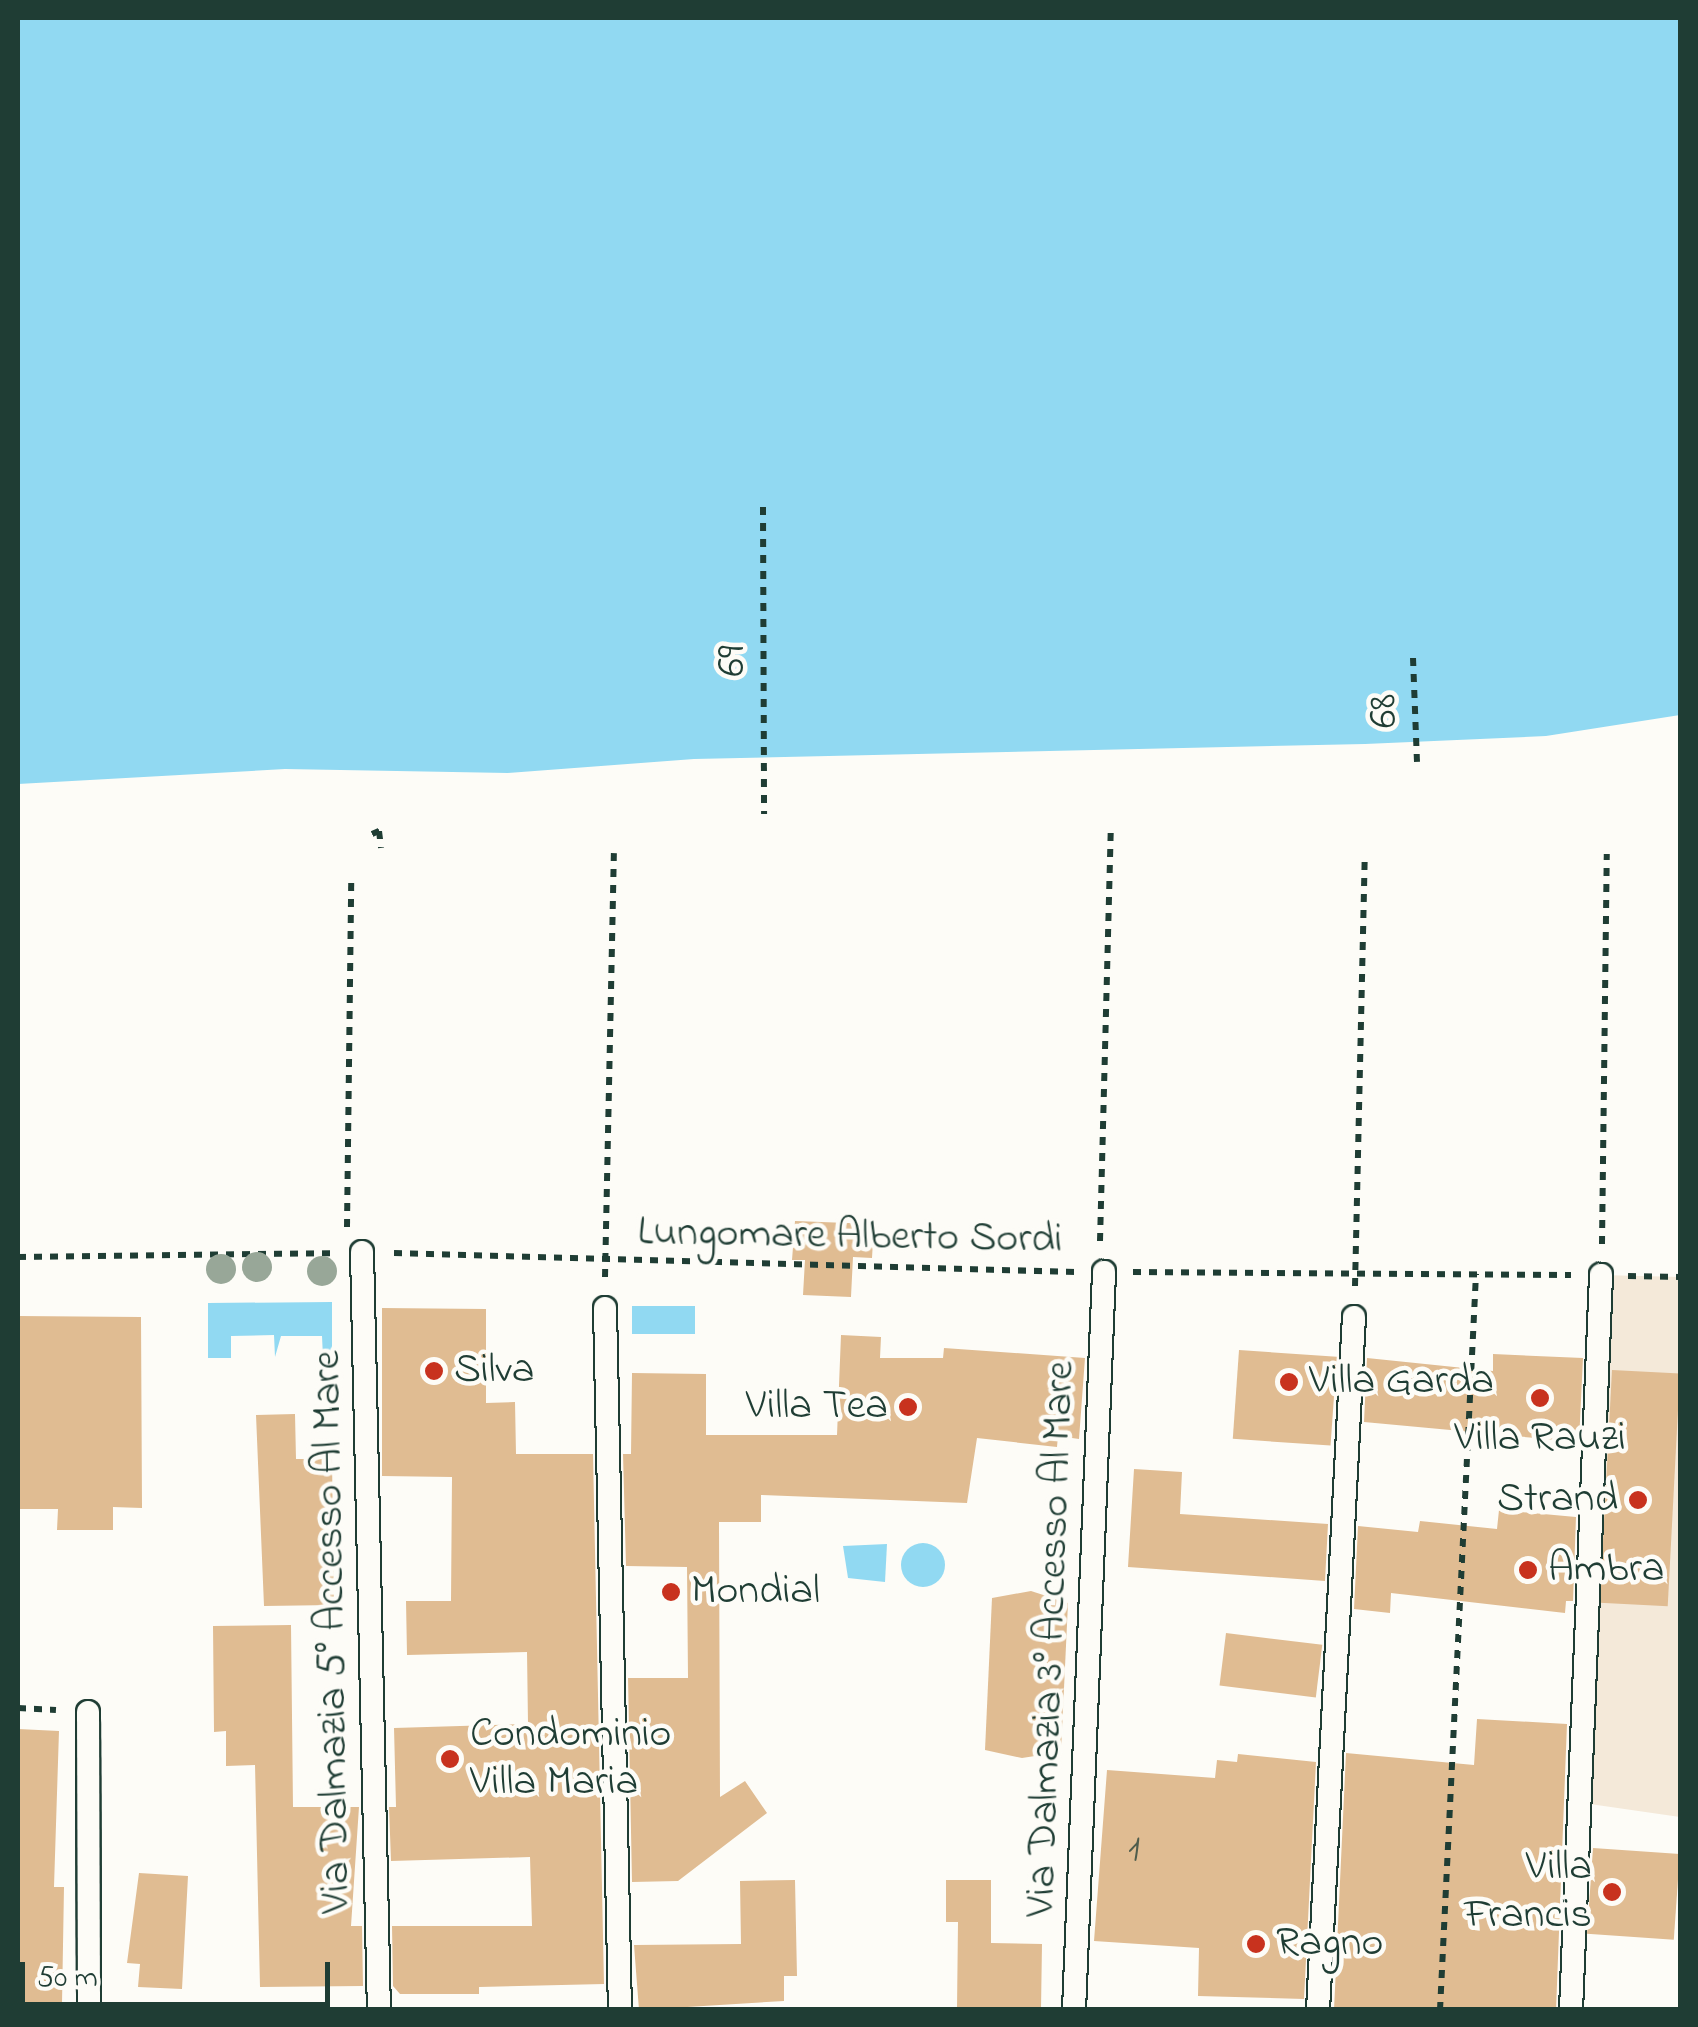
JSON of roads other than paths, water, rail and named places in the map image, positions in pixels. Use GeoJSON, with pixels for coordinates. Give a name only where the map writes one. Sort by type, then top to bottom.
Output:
{"type":"FeatureCollection","features":[{"type":"Feature","properties":{"kind":"lane","name":"Via Dalmazia 5° Accesso Al Mare"},"geometry":{"type":"LineString","coordinates":[[354,1252],[379,2010]]}},
{"type":"Feature","properties":{"kind":"lane","name":"Via Dalmazia 3° Accesso Al Mare"},"geometry":{"type":"LineString","coordinates":[[1074,2010],[1102,1272]]}},
{"type":"Feature","properties":{"kind":"lane"},"geometry":{"type":"LineString","coordinates":[[1571,2010],[1602,1275]]}},
{"type":"Feature","properties":{"kind":"lane"},"geometry":{"type":"LineString","coordinates":[[605,1308],[620,2010]]}},
{"type":"Feature","properties":{"kind":"lane"},"geometry":{"type":"LineString","coordinates":[[1318,2010],[1354,1318]]}},
{"type":"Feature","properties":{"kind":"lane"},"geometry":{"type":"LineString","coordinates":[[88,1712],[90,2010]]}},
{"type":"Feature","properties":{"kind":"water"},"geometry":{"type":"Polygon","coordinates":[[[18,18],[1680,18],[1680,715],[1546,736],[1365,744],[694,759],[508,773],[285,769],[18,784],[18,18]]]}},
{"type":"Feature","properties":{"kind":"water"},"geometry":{"type":"Polygon","coordinates":[[[332,1302],[332,1358],[323,1358],[322,1336],[281,1336],[275,1357],[274,1335],[231,1336],[231,1358],[208,1358],[208,1303],[332,1302]]]}},
{"type":"Feature","properties":{"kind":"water"},"geometry":{"type":"Polygon","coordinates":[[[632,1306],[695,1306],[695,1334],[632,1334],[632,1306]]]}},
{"type":"Feature","properties":{"kind":"water"},"geometry":{"type":"Polygon","coordinates":[[[923,1543],[939,1549],[945,1565],[939,1581],[923,1587],[907,1581],[901,1565],[907,1549],[923,1543]]]}},
{"type":"Feature","properties":{"kind":"water"},"geometry":{"type":"Polygon","coordinates":[[[887,1544],[885,1582],[848,1578],[843,1546],[887,1544]]]}},
{"type":"Feature","properties":{"kind":"place","name":"Silva"},"geometry":{"type":"Point","coordinates":[434,1371]}},
{"type":"Feature","properties":{"kind":"place","name":"Villa Garda"},"geometry":{"type":"Point","coordinates":[1289,1382]}},
{"type":"Feature","properties":{"kind":"place","name":"Villa Rauzi"},"geometry":{"type":"Point","coordinates":[1540,1398]}},
{"type":"Feature","properties":{"kind":"place","name":"Villa Tea"},"geometry":{"type":"Point","coordinates":[908,1407]}},
{"type":"Feature","properties":{"kind":"place","name":"Strand"},"geometry":{"type":"Point","coordinates":[1638,1500]}},
{"type":"Feature","properties":{"kind":"place","name":"Ambra"},"geometry":{"type":"Point","coordinates":[1528,1570]}},
{"type":"Feature","properties":{"kind":"place","name":"Mondial"},"geometry":{"type":"Point","coordinates":[671,1592]}},
{"type":"Feature","properties":{"kind":"place","name":"Condominio Villa Maria"},"geometry":{"type":"Point","coordinates":[450,1759]}},
{"type":"Feature","properties":{"kind":"place","name":"Villa Francis"},"geometry":{"type":"Point","coordinates":[1612,1892]}},
{"type":"Feature","properties":{"kind":"place","name":"Ragno"},"geometry":{"type":"Point","coordinates":[1256,1944]}}]}
